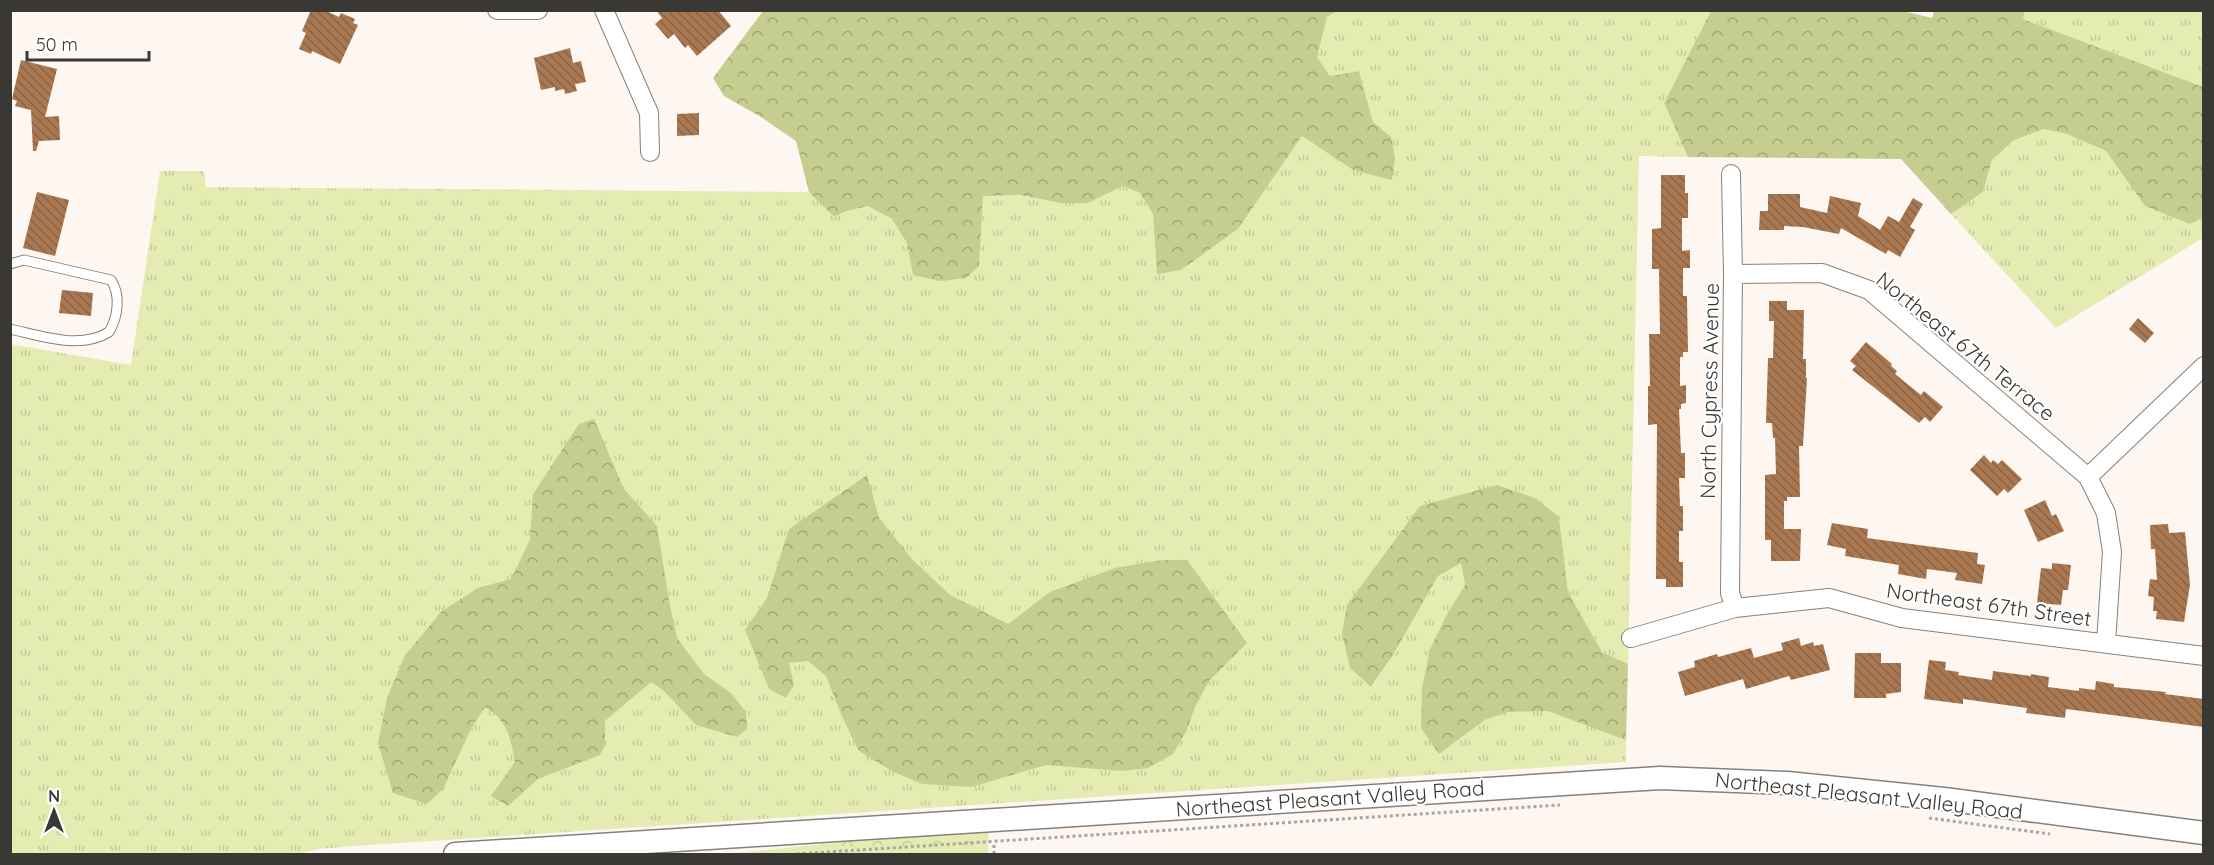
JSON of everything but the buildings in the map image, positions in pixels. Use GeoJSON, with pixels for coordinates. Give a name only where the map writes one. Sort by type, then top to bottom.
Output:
{"type":"FeatureCollection","features":[{"type":"Feature","properties":{"kind":"street"},"geometry":{"type":"LineString","coordinates":[[497,10],[538,10]]}},
{"type":"Feature","properties":{"kind":"street"},"geometry":{"type":"LineString","coordinates":[[604,10],[649,113],[650,152]]}},
{"type":"Feature","properties":{"kind":"street","name":"North Cypress Avenue"},"geometry":{"type":"LineString","coordinates":[[1731,174],[1733,274],[1730,593],[1735,608]]}},
{"type":"Feature","properties":{"kind":"street","name":"Northeast 67th Terrace"},"geometry":{"type":"LineString","coordinates":[[1733,274],[1822,273],[1869,290],[2088,477]]}},
{"type":"Feature","properties":{"kind":"street"},"geometry":{"type":"LineString","coordinates":[[2106,643],[2112,552],[2106,513],[2088,477],[2204,366]]}},
{"type":"Feature","properties":{"kind":"street","name":"Northeast 67th Street"},"geometry":{"type":"LineString","coordinates":[[1630,638],[1735,608],[1828,598],[1902,618],[2204,656]]}},
{"type":"Feature","properties":{"kind":"street","name":"Northeast Pleasant Valley Road"},"geometry":{"type":"LineString","coordinates":[[455,855],[1660,778],[1758,780],[1799,784],[1944,799],[2204,833]]}},
{"type":"Feature","properties":{"kind":"lane"},"geometry":{"type":"LineString","coordinates":[[10,264],[24,260],[111,280],[115,287],[117,312],[109,332],[93,340],[64,340],[10,329]]}},
{"type":"Feature","properties":{"kind":"path"},"geometry":{"type":"LineString","coordinates":[[797,855],[1562,805]]}},
{"type":"Feature","properties":{"kind":"path"},"geometry":{"type":"LineString","coordinates":[[1919,817],[2050,834]]}},
{"type":"Feature","properties":{"kind":"path"},"geometry":{"type":"LineString","coordinates":[[994,842],[994,855]]}},
{"type":"Feature","properties":{"kind":"green space"},"geometry":{"type":"Polygon","coordinates":[[[2025,10],[2203,11],[2203,87],[2022,19],[2025,10]]]}},
{"type":"Feature","properties":{"kind":"green space"},"geometry":{"type":"Polygon","coordinates":[[[763,11],[1337,11],[1327,17],[1317,57],[1330,76],[1359,71],[1373,122],[1391,137],[1395,158],[1392,180],[1353,170],[1302,136],[1238,229],[1181,270],[1157,274],[1153,214],[1140,193],[1123,186],[1088,203],[1060,203],[1020,195],[983,196],[979,266],[966,278],[940,281],[913,275],[907,243],[892,219],[868,206],[834,217],[809,192],[796,141],[761,117],[724,96],[713,78],[763,11]]]}},
{"type":"Feature","properties":{"kind":"green space"},"geometry":{"type":"Polygon","coordinates":[[[1337,11],[1711,11],[1664,103],[1688,157],[1639,156],[1628,664],[1602,652],[1568,592],[1559,517],[1420,506],[1372,687],[1438,576],[1461,563],[1465,585],[1447,614],[1430,649],[1439,754],[1485,720],[1508,712],[1548,710],[1626,740],[1626,762],[353,846],[319,849],[297,854],[11,854],[10,344],[131,365],[160,171],[204,171],[206,187],[809,192],[834,217],[868,206],[892,219],[907,243],[913,274],[979,266],[982,196],[1020,195],[1060,203],[1088,203],[1123,186],[1140,193],[1153,214],[1157,273],[1181,270],[1238,229],[1302,136],[1353,170],[1392,179],[1391,137],[1373,122],[1359,71],[1330,76],[1317,57],[1327,17],[1337,11]]]}},
{"type":"Feature","properties":{"kind":"green space"},"geometry":{"type":"Polygon","coordinates":[[[1711,11],[1903,11],[1932,18],[1934,11],[2025,11],[2023,19],[2203,87],[2203,217],[2190,224],[2145,206],[2106,151],[2067,134],[2044,129],[2014,140],[1992,160],[1983,192],[1951,214],[1901,159],[1688,157],[1664,103],[1711,11]]]}},
{"type":"Feature","properties":{"kind":"green space"},"geometry":{"type":"Polygon","coordinates":[[[2044,129],[2067,134],[2106,151],[2146,206],[2190,224],[2203,217],[2203,238],[2056,328],[1951,214],[1983,192],[1992,160],[2014,140],[2044,129]]]}},
{"type":"Feature","properties":{"kind":"green space"},"geometry":{"type":"Polygon","coordinates":[[[594,419],[624,489],[657,526],[677,638],[704,674],[731,693],[746,712],[747,729],[737,737],[696,725],[663,690],[651,682],[605,721],[605,745],[600,755],[538,779],[508,806],[491,796],[515,762],[507,730],[499,718],[485,707],[471,729],[443,789],[427,804],[393,793],[378,743],[387,698],[405,655],[442,611],[478,588],[511,579],[530,540],[533,494],[579,424],[594,419]]]}},
{"type":"Feature","properties":{"kind":"green space"},"geometry":{"type":"Polygon","coordinates":[[[867,475],[879,518],[912,559],[950,595],[1008,624],[1050,592],[1115,568],[1163,560],[1187,560],[1247,643],[1209,681],[1195,707],[1187,730],[1173,754],[1148,768],[1122,771],[1046,765],[971,787],[922,784],[894,772],[859,751],[826,676],[808,661],[789,663],[794,685],[786,698],[769,689],[745,630],[767,598],[789,529],[867,475]]]}},
{"type":"Feature","properties":{"kind":"green space"},"geometry":{"type":"Polygon","coordinates":[[[1497,485],[1535,498],[1559,517],[1568,592],[1602,652],[1628,664],[1626,740],[1548,711],[1508,712],[1485,720],[1439,754],[1421,728],[1422,688],[1430,649],[1447,614],[1465,585],[1461,563],[1438,576],[1393,655],[1371,687],[1350,668],[1342,633],[1347,605],[1420,506],[1497,485]]]}},
{"type":"Feature","properties":{"kind":"green space"},"geometry":{"type":"Polygon","coordinates":[[[989,827],[988,854],[727,854],[989,827]]]}}]}
